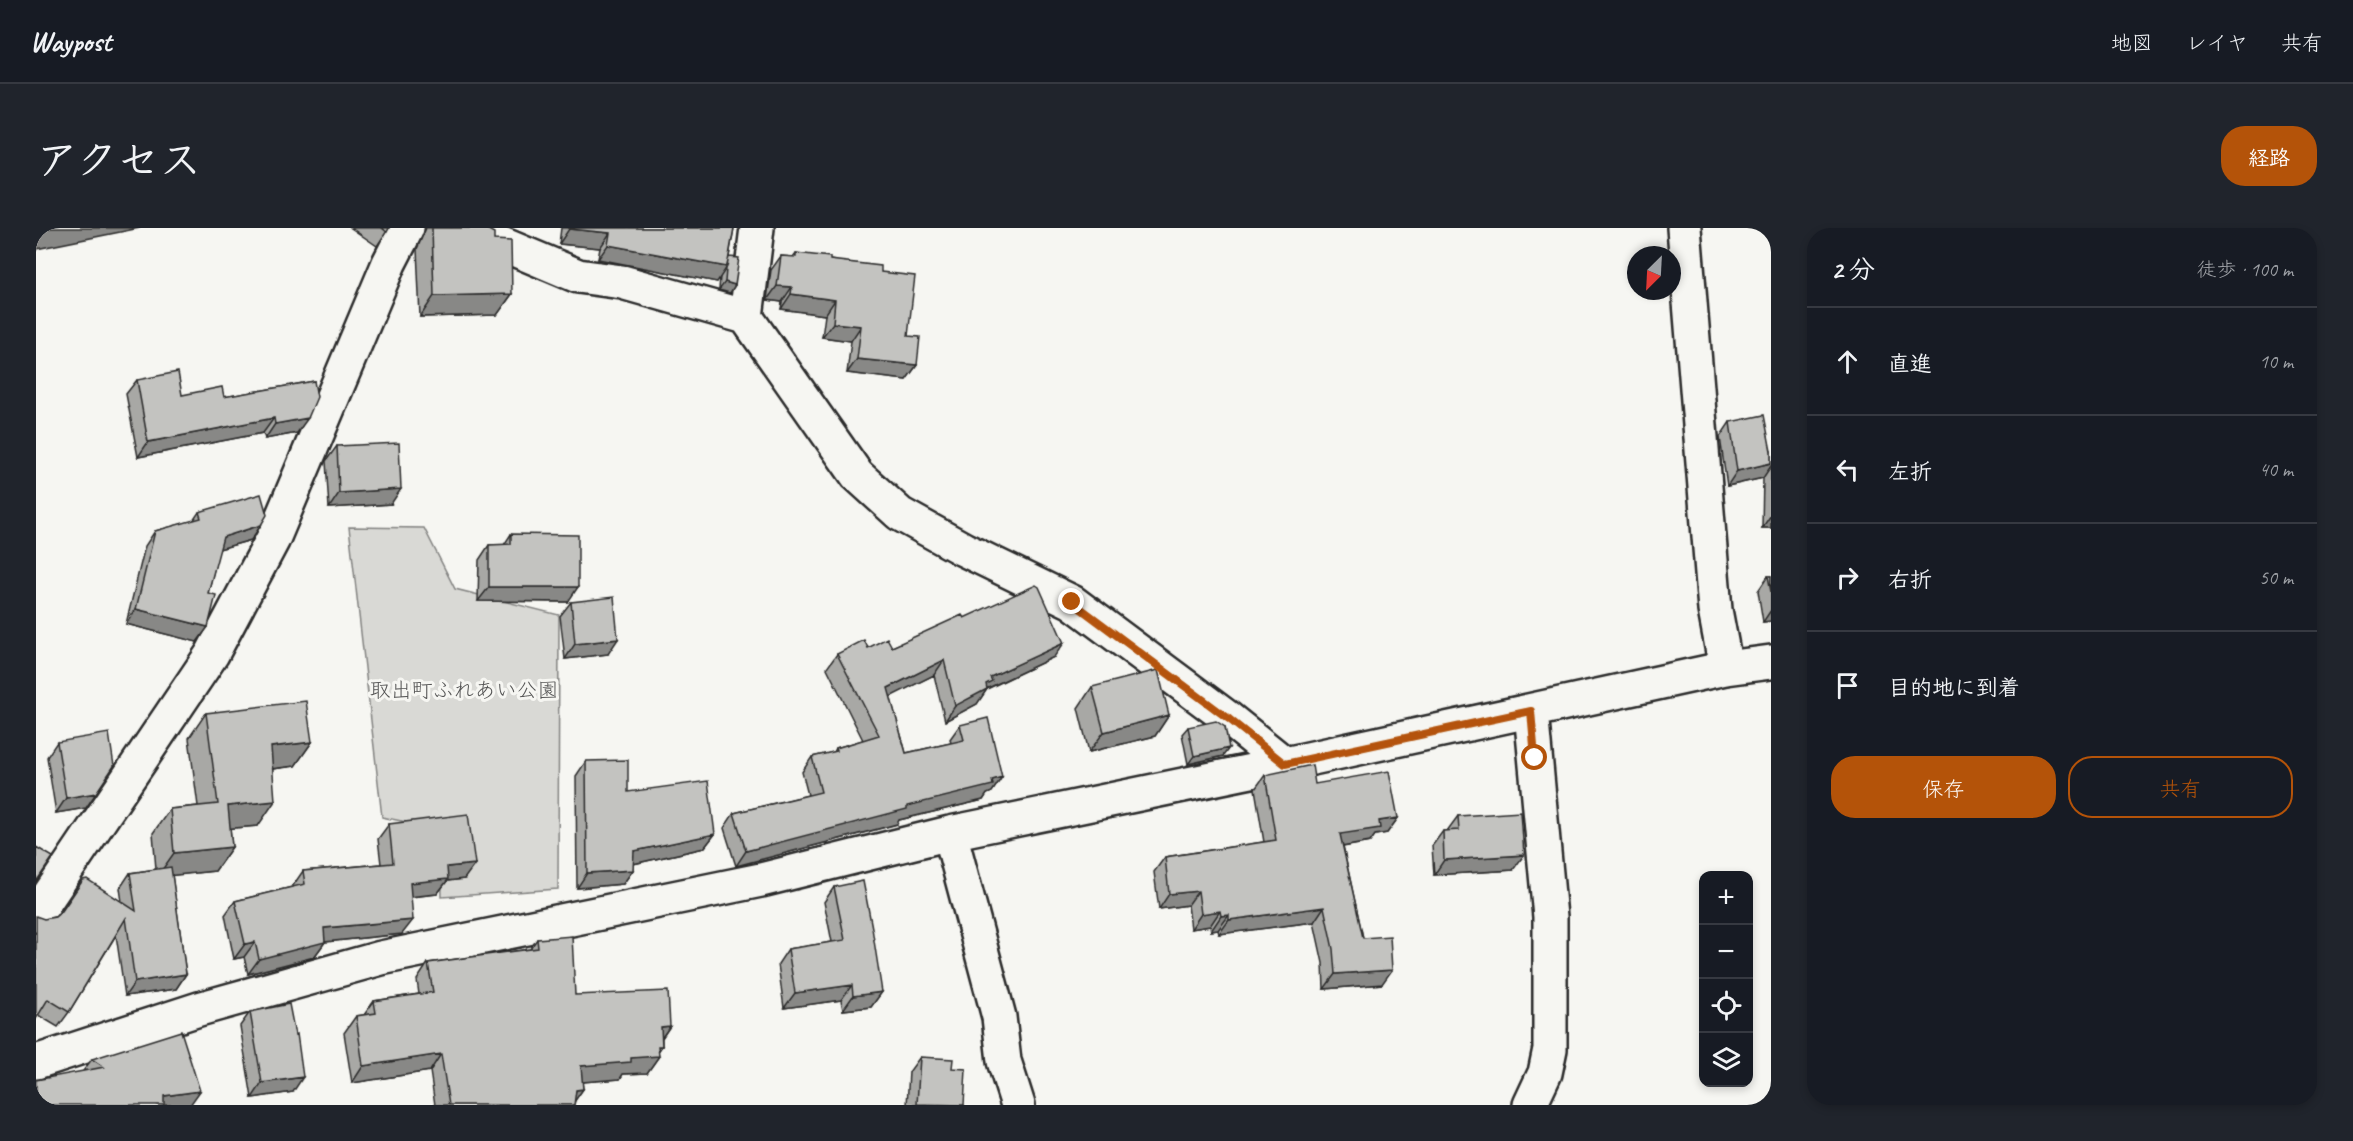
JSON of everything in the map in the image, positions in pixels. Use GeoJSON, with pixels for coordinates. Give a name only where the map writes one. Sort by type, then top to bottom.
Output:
{"type":"FeatureCollection","features":[{"type":"Feature","properties":{"kind":"street"},"geometry":{"type":"LineString","coordinates":[[36,915],[212,654],[273,539],[389,263],[408,228]]}},
{"type":"Feature","properties":{"kind":"street"},"geometry":{"type":"LineString","coordinates":[[469,228],[578,276],[622,282],[746,317],[857,475],[900,514],[963,549],[1072,602],[1229,719],[1285,764]]}},
{"type":"Feature","properties":{"kind":"street"},"geometry":{"type":"LineString","coordinates":[[746,317],[757,228]]}},
{"type":"Feature","properties":{"kind":"street"},"geometry":{"type":"LineString","coordinates":[[1683,228],[1715,610],[1726,668]]}},
{"type":"Feature","properties":{"kind":"street"},"geometry":{"type":"LineString","coordinates":[[36,1062],[199,1010],[381,958],[761,880],[950,833],[1285,764],[1726,668],[1771,662]]}},
{"type":"Feature","properties":{"kind":"street"},"geometry":{"type":"LineString","coordinates":[[1530,1105],[1545,1073],[1550,1049],[1551,917],[1531,711]]}},
{"type":"Feature","properties":{"kind":"street"},"geometry":{"type":"LineString","coordinates":[[950,833],[999,1017],[1004,1061],[1018,1105]]}},
{"type":"Feature","properties":{"kind":"green space","name":"取出町ふれあい公園"},"geometry":{"type":"Polygon","coordinates":[[[349,527],[424,528],[455,589],[559,615],[558,889],[442,897],[441,829],[382,817],[349,527]]]}},
{"type":"Feature","properties":{"kind":"building"},"geometry":{"type":"Polygon","coordinates":[[[432,228],[485,228],[494,233],[494,240],[511,241],[512,294],[434,296],[432,228]]]}},
{"type":"Feature","properties":{"kind":"building"},"geometry":{"type":"Polygon","coordinates":[[[569,228],[734,228],[727,267],[608,245],[610,233],[569,228]]]}},
{"type":"Feature","properties":{"kind":"building"},"geometry":{"type":"Polygon","coordinates":[[[796,253],[881,266],[881,272],[915,276],[908,336],[920,337],[917,365],[857,359],[861,326],[833,323],[835,300],[791,294],[792,287],[777,286],[781,256],[796,257],[796,253]]]}},
{"type":"Feature","properties":{"kind":"building"},"geometry":{"type":"Polygon","coordinates":[[[729,257],[739,258],[735,285],[725,282],[729,257]]]}},
{"type":"Feature","properties":{"kind":"building"},"geometry":{"type":"Polygon","coordinates":[[[178,372],[182,395],[222,387],[224,397],[314,381],[317,397],[308,418],[275,424],[274,418],[148,442],[137,380],[178,372]]]}},
{"type":"Feature","properties":{"kind":"building"},"geometry":{"type":"Polygon","coordinates":[[[1764,415],[1771,463],[1737,471],[1730,422],[1764,415]]]}},
{"type":"Feature","properties":{"kind":"building"},"geometry":{"type":"Polygon","coordinates":[[[399,443],[401,489],[339,493],[337,446],[399,443]]]}},
{"type":"Feature","properties":{"kind":"building"},"geometry":{"type":"Polygon","coordinates":[[[261,494],[267,515],[261,525],[223,537],[208,593],[216,595],[208,627],[136,609],[155,531],[201,518],[199,512],[261,494]]]}},
{"type":"Feature","properties":{"kind":"building"},"geometry":{"type":"Polygon","coordinates":[[[511,534],[578,535],[578,587],[489,587],[489,545],[511,544],[511,534]]]}},
{"type":"Feature","properties":{"kind":"building"},"geometry":{"type":"Polygon","coordinates":[[[1768,576],[1771,576],[1771,592],[1768,576]]]}},
{"type":"Feature","properties":{"kind":"building"},"geometry":{"type":"Polygon","coordinates":[[[1036,585],[1039,587],[1064,643],[990,677],[992,681],[986,684],[987,689],[955,706],[944,660],[888,688],[906,753],[964,740],[960,725],[988,718],[1002,777],[992,780],[993,785],[907,806],[907,809],[746,851],[734,813],[821,792],[812,757],[837,751],[836,748],[879,735],[837,654],[864,640],[868,648],[887,638],[892,647],[962,615],[964,618],[1036,585]]]}},
{"type":"Feature","properties":{"kind":"building"},"geometry":{"type":"Polygon","coordinates":[[[614,597],[618,639],[575,644],[571,602],[614,597]]]}},
{"type":"Feature","properties":{"kind":"building"},"geometry":{"type":"Polygon","coordinates":[[[1158,670],[1169,715],[1104,732],[1092,687],[1158,670]]]}},
{"type":"Feature","properties":{"kind":"building"},"geometry":{"type":"Polygon","coordinates":[[[306,701],[312,742],[271,747],[275,801],[228,806],[232,847],[174,853],[170,809],[218,804],[206,713],[306,701]]]}},
{"type":"Feature","properties":{"kind":"building"},"geometry":{"type":"Polygon","coordinates":[[[1216,721],[1225,727],[1229,748],[1194,756],[1188,727],[1216,721]]]}},
{"type":"Feature","properties":{"kind":"building"},"geometry":{"type":"Polygon","coordinates":[[[109,733],[114,766],[96,793],[66,798],[57,742],[109,733]]]}},
{"type":"Feature","properties":{"kind":"building"},"geometry":{"type":"Polygon","coordinates":[[[628,760],[628,792],[708,781],[715,834],[634,851],[633,870],[587,873],[586,761],[628,760]]]}},
{"type":"Feature","properties":{"kind":"building"},"geometry":{"type":"Polygon","coordinates":[[[1312,765],[1315,784],[1389,771],[1398,818],[1379,821],[1380,828],[1340,834],[1363,938],[1390,936],[1392,970],[1335,974],[1333,949],[1324,907],[1229,920],[1229,915],[1221,916],[1220,911],[1201,914],[1198,891],[1169,894],[1165,857],[1276,840],[1265,775],[1312,765]]]}},
{"type":"Feature","properties":{"kind":"building"},"geometry":{"type":"Polygon","coordinates":[[[1521,812],[1524,855],[1444,860],[1443,831],[1459,830],[1458,816],[1521,812]]]}},
{"type":"Feature","properties":{"kind":"building"},"geometry":{"type":"Polygon","coordinates":[[[468,814],[475,864],[447,867],[448,879],[410,883],[413,920],[324,928],[325,942],[259,959],[255,942],[245,944],[235,901],[305,884],[303,871],[393,863],[389,824],[468,814]]]}},
{"type":"Feature","properties":{"kind":"building"},"geometry":{"type":"Polygon","coordinates":[[[36,847],[53,857],[36,882],[36,847]]]}},
{"type":"Feature","properties":{"kind":"building"},"geometry":{"type":"Polygon","coordinates":[[[171,867],[186,974],[135,982],[126,918],[69,1012],[48,999],[36,1019],[36,916],[44,919],[55,917],[62,911],[83,880],[87,879],[136,911],[130,873],[171,867]]]}},
{"type":"Feature","properties":{"kind":"building"},"geometry":{"type":"Polygon","coordinates":[[[863,881],[882,992],[853,996],[852,985],[795,993],[788,949],[845,940],[834,887],[863,881]]]}},
{"type":"Feature","properties":{"kind":"building"},"geometry":{"type":"Polygon","coordinates":[[[572,936],[575,995],[668,991],[670,1026],[661,1027],[662,1046],[658,1046],[659,1056],[631,1058],[631,1062],[581,1066],[583,1089],[576,1090],[574,1105],[449,1105],[441,1054],[363,1066],[356,1016],[376,1013],[374,1001],[433,992],[428,963],[538,948],[537,939],[572,936]]]}},
{"type":"Feature","properties":{"kind":"building"},"geometry":{"type":"Polygon","coordinates":[[[289,1004],[295,1035],[297,1034],[303,1077],[262,1083],[250,1012],[289,1004]]]}},
{"type":"Feature","properties":{"kind":"building"},"geometry":{"type":"Polygon","coordinates":[[[181,1031],[200,1091],[164,1096],[164,1105],[36,1105],[36,1080],[104,1067],[92,1059],[181,1031]]]}},
{"type":"Feature","properties":{"kind":"building"},"geometry":{"type":"Polygon","coordinates":[[[920,1057],[953,1059],[952,1068],[966,1069],[964,1105],[917,1104],[920,1057]]]}},
{"type":"Feature","properties":{"kind":"route"},"geometry":{"type":"LineString","coordinates":[[1072,602],[1229,719],[1285,764],[1531,711],[1535,758]]}}]}
